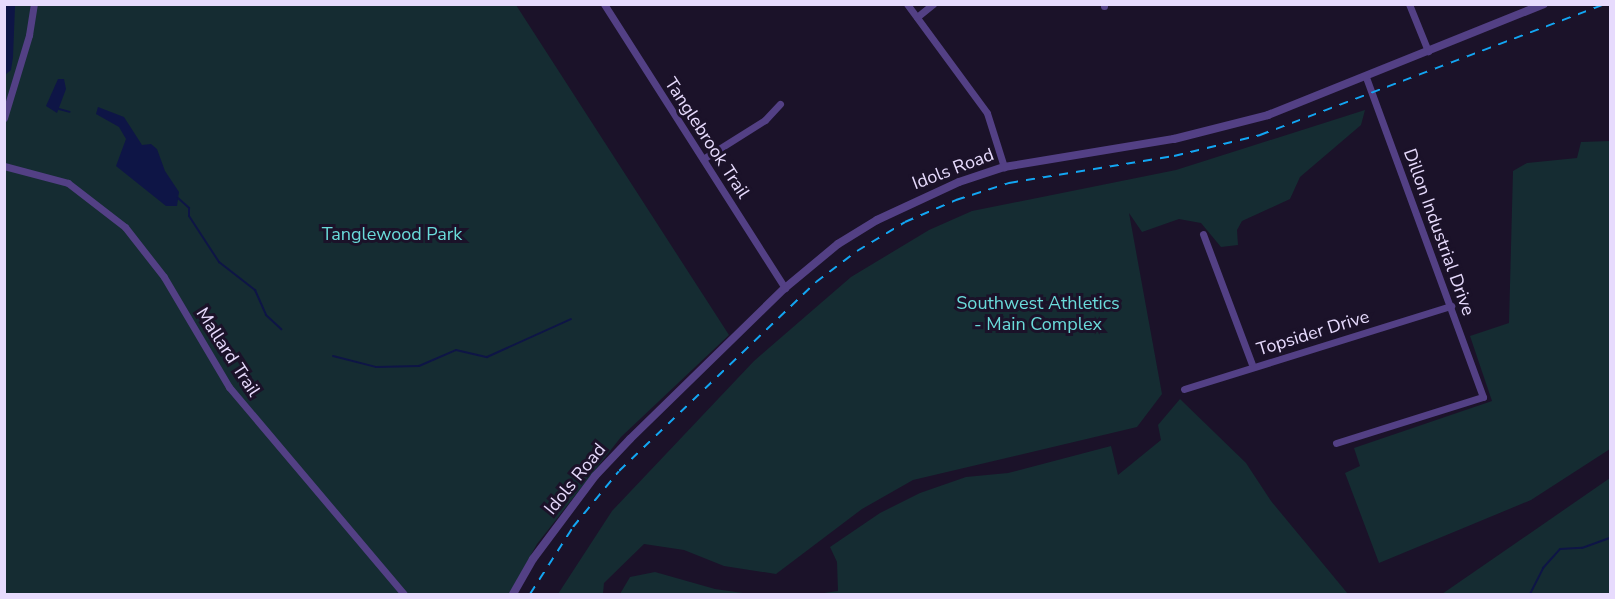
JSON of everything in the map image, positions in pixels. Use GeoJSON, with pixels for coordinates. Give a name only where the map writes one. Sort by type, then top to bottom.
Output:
{"type":"FeatureCollection","features":[{"type":"Feature","properties":{"kind":"street"},"geometry":{"type":"LineString","coordinates":[[4,118],[29,35],[34,4]]}},
{"type":"Feature","properties":{"kind":"street","name":"Tanglebrook Trail"},"geometry":{"type":"LineString","coordinates":[[604,4],[785,288]]}},
{"type":"Feature","properties":{"kind":"street"},"geometry":{"type":"LineString","coordinates":[[907,4],[987,113],[1004,167]]}},
{"type":"Feature","properties":{"kind":"street"},"geometry":{"type":"LineString","coordinates":[[916,17],[933,4]]}},
{"type":"Feature","properties":{"kind":"street"},"geometry":{"type":"LineString","coordinates":[[1409,4],[1428,51]]}},
{"type":"Feature","properties":{"kind":"street","name":"Idols Road"},"geometry":{"type":"LineString","coordinates":[[513,594],[533,559],[595,476],[785,288],[838,244],[877,220],[959,182],[1004,167],[1222,129],[1366,77],[1544,4]]}},
{"type":"Feature","properties":{"kind":"street","name":"Dillon Industrial Drive"},"geometry":{"type":"LineString","coordinates":[[1336,443],[1483,397],[1366,77]]}},
{"type":"Feature","properties":{"kind":"street"},"geometry":{"type":"LineString","coordinates":[[703,159],[765,120],[780,104]]}},
{"type":"Feature","properties":{"kind":"street","name":"Mallard Trail"},"geometry":{"type":"LineString","coordinates":[[4,166],[68,183],[125,227],[164,277],[229,387],[404,594]]}},
{"type":"Feature","properties":{"kind":"street"},"geometry":{"type":"LineString","coordinates":[[1203,234],[1253,367]]}},
{"type":"Feature","properties":{"kind":"street","name":"Topsider Drive"},"geometry":{"type":"LineString","coordinates":[[1184,389],[1450,306]]}},
{"type":"Feature","properties":{"kind":"green space","name":"Tanglewood Park"},"geometry":{"type":"Polygon","coordinates":[[[4,5],[516,5],[729,335],[621,437],[537,544],[509,594],[5,594],[4,5]]]}},
{"type":"Feature","properties":{"kind":"green space","name":"Southwest Athletics - Main Complex"},"geometry":{"type":"Polygon","coordinates":[[[1365,110],[1361,125],[1300,177],[1290,199],[1242,221],[1237,230],[1238,245],[1221,247],[1201,223],[1179,219],[1142,232],[1129,213],[1162,394],[1137,427],[913,480],[862,509],[776,574],[724,566],[684,550],[644,544],[604,583],[603,594],[558,594],[612,511],[754,361],[851,277],[929,230],[972,211],[1176,170],[1365,110]]]}},
{"type":"Feature","properties":{"kind":"green space"},"geometry":{"type":"Polygon","coordinates":[[[1610,141],[1610,449],[1531,500],[1379,563],[1345,473],[1360,466],[1354,448],[1492,401],[1470,336],[1509,323],[1513,171],[1527,163],[1577,158],[1581,142],[1610,141]]]}},
{"type":"Feature","properties":{"kind":"green space"},"geometry":{"type":"Polygon","coordinates":[[[1180,399],[1246,463],[1271,501],[1348,594],[817,594],[838,591],[837,562],[830,547],[880,513],[920,493],[966,477],[1008,473],[1111,446],[1118,475],[1161,440],[1158,425],[1180,399]]]}},
{"type":"Feature","properties":{"kind":"green space"},"geometry":{"type":"Polygon","coordinates":[[[1610,478],[1610,594],[1442,594],[1513,545],[1610,478]]]}},
{"type":"Feature","properties":{"kind":"green space"},"geometry":{"type":"Polygon","coordinates":[[[655,572],[715,589],[750,594],[620,594],[630,577],[655,572]]]}},
{"type":"Feature","properties":{"kind":"shaded area"},"geometry":{"type":"Polygon","coordinates":[[[5,4],[15,6],[13,57],[11,70],[5,75],[5,4]]]}},
{"type":"Feature","properties":{"kind":"shaded area"},"geometry":{"type":"Polygon","coordinates":[[[58,79],[64,79],[66,89],[57,113],[46,106],[58,79]]]}},
{"type":"Feature","properties":{"kind":"shaded area"},"geometry":{"type":"Polygon","coordinates":[[[98,107],[124,117],[142,145],[151,144],[157,149],[165,171],[179,192],[177,206],[166,206],[116,166],[126,139],[119,127],[96,114],[98,107]]]}},
{"type":"Feature","properties":{"kind":"waterway"},"geometry":{"type":"LineString","coordinates":[[59,109],[70,112]]}},
{"type":"Feature","properties":{"kind":"waterway"},"geometry":{"type":"LineString","coordinates":[[178,198],[189,208],[189,216],[219,262],[255,290],[266,315],[281,329]]}},
{"type":"Feature","properties":{"kind":"waterway"},"geometry":{"type":"LineString","coordinates":[[333,356],[376,367],[419,366],[456,350],[487,357],[571,319]]}},
{"type":"Feature","properties":{"kind":"waterway"},"geometry":{"type":"LineString","coordinates":[[1530,594],[1543,568],[1560,549],[1582,548],[1610,538]]}},
{"type":"Feature","properties":{"kind":"railway"},"geometry":{"type":"LineString","coordinates":[[530,594],[573,527],[619,471],[816,282],[857,251],[905,222],[956,200],[1009,183],[1174,156],[1260,135],[1604,4]]}}]}
